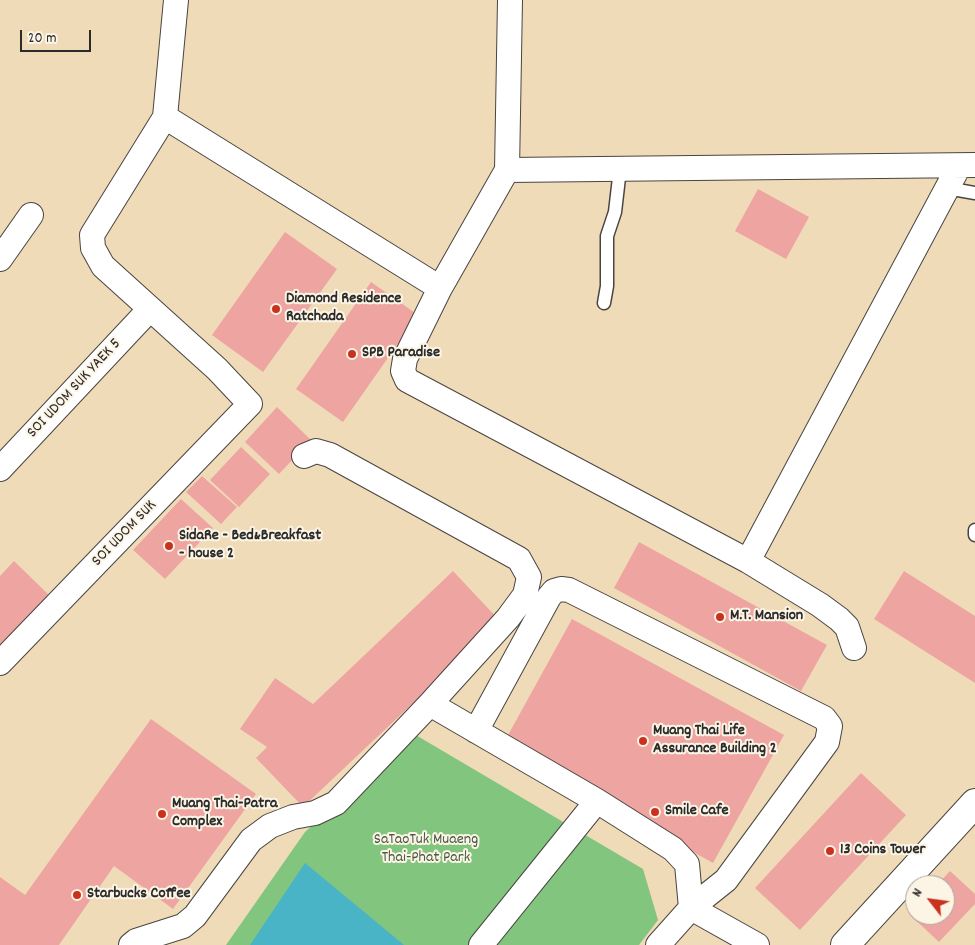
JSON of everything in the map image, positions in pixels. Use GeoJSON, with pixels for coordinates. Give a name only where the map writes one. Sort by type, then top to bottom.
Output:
{"type":"FeatureCollection","features":[{"type":"Feature","properties":{"kind":"street"},"geometry":{"type":"LineString","coordinates":[[150,309],[103,266],[93,248],[92,235],[165,117],[176,0]]}},
{"type":"Feature","properties":{"kind":"street"},"geometry":{"type":"LineString","coordinates":[[510,0],[507,170],[440,288],[405,359],[403,371],[407,380],[748,561],[839,618],[847,627],[854,648]]}},
{"type":"Feature","properties":{"kind":"street"},"geometry":{"type":"LineString","coordinates":[[165,117],[440,288]]}},
{"type":"Feature","properties":{"kind":"street"},"geometry":{"type":"LineString","coordinates":[[507,170],[967,165]]}},
{"type":"Feature","properties":{"kind":"street"},"geometry":{"type":"LineString","coordinates":[[748,561],[947,188],[967,165]]}},
{"type":"Feature","properties":{"kind":"street"},"geometry":{"type":"LineString","coordinates":[[0,259],[31,215]]}},
{"type":"Feature","properties":{"kind":"street","name":"SOI UDOM SUK"},"geometry":{"type":"LineString","coordinates":[[0,663],[250,404],[217,369],[150,309]]}},
{"type":"Feature","properties":{"kind":"street","name":"SOI UDOM SUK YAEK 5"},"geometry":{"type":"LineString","coordinates":[[0,469],[150,309]]}},
{"type":"Feature","properties":{"kind":"street"},"geometry":{"type":"LineString","coordinates":[[131,945],[136,941],[183,926],[195,916],[251,840],[270,826],[293,817],[314,813],[336,803],[430,704],[508,618],[525,595],[529,577],[518,559],[330,455],[316,451],[304,456]]}},
{"type":"Feature","properties":{"kind":"street"},"geometry":{"type":"LineString","coordinates":[[476,731],[549,598],[554,591],[561,590],[569,590],[824,718],[830,726],[827,742],[726,880],[692,908],[658,945]]}},
{"type":"Feature","properties":{"kind":"street"},"geometry":{"type":"LineString","coordinates":[[430,704],[597,801],[673,849],[686,864],[692,908]]}},
{"type":"Feature","properties":{"kind":"street"},"geometry":{"type":"LineString","coordinates":[[481,945],[597,801]]}},
{"type":"Feature","properties":{"kind":"street"},"geometry":{"type":"LineString","coordinates":[[845,945],[975,803]]}},
{"type":"Feature","properties":{"kind":"street"},"geometry":{"type":"LineString","coordinates":[[692,908],[757,945]]}},
{"type":"Feature","properties":{"kind":"lane"},"geometry":{"type":"LineString","coordinates":[[604,303],[607,286],[607,236],[615,212],[620,169]]}},
{"type":"Feature","properties":{"kind":"lane"},"geometry":{"type":"LineString","coordinates":[[947,188],[975,193]]}},
{"type":"Feature","properties":{"kind":"lane"},"geometry":{"type":"LineString","coordinates":[[975,530],[975,535]]}},
{"type":"Feature","properties":{"kind":"green space","name":"SaTaoTuk Muaeng Thai-Phat Park"},"geometry":{"type":"Polygon","coordinates":[[[414,734],[643,869],[658,920],[639,945],[226,945],[305,832],[414,734]]]}},
{"type":"Feature","properties":{"kind":"water"},"geometry":{"type":"Polygon","coordinates":[[[305,863],[404,945],[250,945],[305,863]]]}},
{"type":"Feature","properties":{"kind":"building"},"geometry":{"type":"Polygon","coordinates":[[[758,189],[809,217],[786,259],[735,231],[758,189]]]}},
{"type":"Feature","properties":{"kind":"building"},"geometry":{"type":"Polygon","coordinates":[[[285,232],[337,269],[263,372],[212,335],[285,232]]]}},
{"type":"Feature","properties":{"kind":"building"},"geometry":{"type":"Polygon","coordinates":[[[371,282],[418,315],[343,422],[296,389],[371,282]]]}},
{"type":"Feature","properties":{"kind":"building"},"geometry":{"type":"Polygon","coordinates":[[[277,407],[311,440],[279,474],[245,442],[277,407]]]}},
{"type":"Feature","properties":{"kind":"building"},"geometry":{"type":"Polygon","coordinates":[[[241,447],[270,474],[239,507],[210,480],[241,447]]]}},
{"type":"Feature","properties":{"kind":"building"},"geometry":{"type":"Polygon","coordinates":[[[202,476],[237,507],[221,524],[186,492],[202,476]]]}},
{"type":"Feature","properties":{"kind":"building"},"geometry":{"type":"Polygon","coordinates":[[[181,499],[213,528],[165,579],[133,550],[181,499]]]}},
{"type":"Feature","properties":{"kind":"building","name":"M.T. Mansion"},"geometry":{"type":"Polygon","coordinates":[[[639,542],[827,645],[801,691],[614,588],[639,542]]]}},
{"type":"Feature","properties":{"kind":"building"},"geometry":{"type":"Polygon","coordinates":[[[14,561],[50,596],[0,648],[0,576],[14,561]]]}},
{"type":"Feature","properties":{"kind":"building"},"geometry":{"type":"Polygon","coordinates":[[[453,571],[500,621],[303,807],[256,758],[267,747],[240,729],[275,678],[313,704],[453,571]]]}},
{"type":"Feature","properties":{"kind":"building"},"geometry":{"type":"Polygon","coordinates":[[[904,571],[975,616],[975,683],[874,619],[904,571]]]}},
{"type":"Feature","properties":{"kind":"building","name":"Muang Thai Life Assurance Building 2"},"geometry":{"type":"Polygon","coordinates":[[[572,619],[784,735],[713,863],[502,746],[572,619]]]}},
{"type":"Feature","properties":{"kind":"building","name":"Muang Thai-Patra Complex"},"geometry":{"type":"Polygon","coordinates":[[[151,719],[256,794],[173,909],[114,866],[59,945],[0,945],[0,877],[25,895],[151,719]]]}},
{"type":"Feature","properties":{"kind":"building","name":"13 Coins Tower"},"geometry":{"type":"Polygon","coordinates":[[[861,773],[906,815],[800,930],[755,888],[861,773]]]}},
{"type":"Feature","properties":{"kind":"building"},"geometry":{"type":"Polygon","coordinates":[[[950,871],[954,875],[946,875],[950,871]]]}},
{"type":"Feature","properties":{"kind":"building"},"geometry":{"type":"Polygon","coordinates":[[[955,876],[975,894],[975,904],[939,942],[921,925],[955,925],[955,876]]]}},
{"type":"Feature","properties":{"kind":"place","name":"Diamond Residence Ratchada"},"geometry":{"type":"Point","coordinates":[276,309]}},
{"type":"Feature","properties":{"kind":"place","name":"SPB Paradise"},"geometry":{"type":"Point","coordinates":[352,354]}},
{"type":"Feature","properties":{"kind":"place","name":"SidaRe - Bed&Breakfast - house 2"},"geometry":{"type":"Point","coordinates":[169,546]}},
{"type":"Feature","properties":{"kind":"place","name":"M.T. Mansion"},"geometry":{"type":"Point","coordinates":[720,617]}},
{"type":"Feature","properties":{"kind":"place","name":"Muang Thai Life Assurance Building 2"},"geometry":{"type":"Point","coordinates":[643,741]}},
{"type":"Feature","properties":{"kind":"place","name":"Smile Cafe"},"geometry":{"type":"Point","coordinates":[655,812]}},
{"type":"Feature","properties":{"kind":"place","name":"Muang Thai-Patra Complex"},"geometry":{"type":"Point","coordinates":[162,814]}},
{"type":"Feature","properties":{"kind":"place","name":"13 Coins Tower"},"geometry":{"type":"Point","coordinates":[830,851]}},
{"type":"Feature","properties":{"kind":"place","name":"Starbucks Coffee"},"geometry":{"type":"Point","coordinates":[77,895]}}]}
